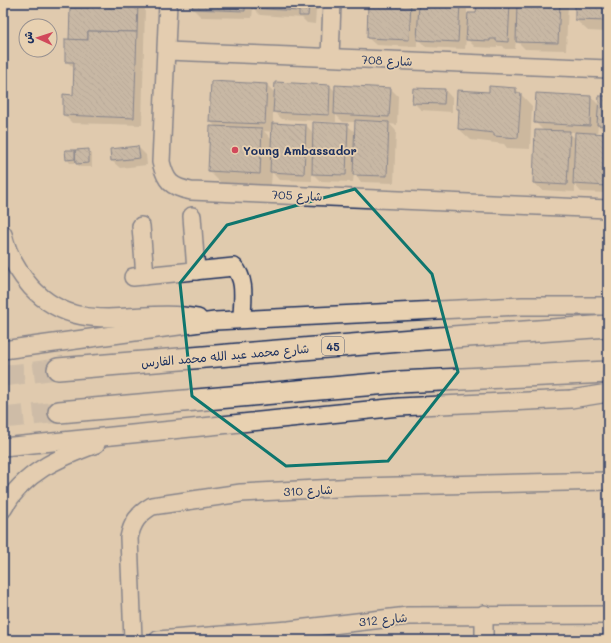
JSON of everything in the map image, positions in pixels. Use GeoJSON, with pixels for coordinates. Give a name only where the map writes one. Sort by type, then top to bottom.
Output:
{"type":"FeatureCollection","features":[{"type":"Feature","properties":{"kind":"main road","name":"شارع محمد عبد الله محمد الفارس"},"geometry":{"type":"LineString","coordinates":[[58,369],[417,339],[608,326]]}},
{"type":"Feature","properties":{"kind":"main road"},"geometry":{"type":"LineString","coordinates":[[59,412],[399,382],[608,372]]}},
{"type":"Feature","properties":{"kind":"street","name":"شارع 705"},"geometry":{"type":"LineString","coordinates":[[168,3],[167,51],[160,162],[164,175],[170,184],[180,189],[608,209]]}},
{"type":"Feature","properties":{"kind":"street"},"geometry":{"type":"LineString","coordinates":[[330,57],[332,3]]}},
{"type":"Feature","properties":{"kind":"street","name":"شارع 708"},"geometry":{"type":"LineString","coordinates":[[167,51],[608,69]]}},
{"type":"Feature","properties":{"kind":"street"},"geometry":{"type":"LineString","coordinates":[[192,216],[196,271]]}},
{"type":"Feature","properties":{"kind":"street"},"geometry":{"type":"LineString","coordinates":[[141,226],[139,276],[234,267],[239,271],[242,283],[242,320]]}},
{"type":"Feature","properties":{"kind":"street"},"geometry":{"type":"LineString","coordinates":[[3,234],[10,255],[26,282],[48,303],[72,314],[98,318],[167,314],[215,321]]}},
{"type":"Feature","properties":{"kind":"street"},"geometry":{"type":"LineString","coordinates":[[568,305],[608,293]]}},
{"type":"Feature","properties":{"kind":"street"},"geometry":{"type":"LineString","coordinates":[[3,350],[215,321],[568,305],[608,306]]}},
{"type":"Feature","properties":{"kind":"street"},"geometry":{"type":"LineString","coordinates":[[3,447],[399,407],[571,398],[608,393]]}},
{"type":"Feature","properties":{"kind":"street"},"geometry":{"type":"LineString","coordinates":[[3,509],[20,485],[41,468],[73,453],[117,436]]}},
{"type":"Feature","properties":{"kind":"street","name":"شارع 310"},"geometry":{"type":"LineString","coordinates":[[132,640],[129,538],[134,522],[144,510],[152,506],[248,493],[357,487],[608,482]]}},
{"type":"Feature","properties":{"kind":"street"},"geometry":{"type":"LineString","coordinates":[[484,614],[484,640]]}},
{"type":"Feature","properties":{"kind":"street","name":"شارع 312"},"geometry":{"type":"LineString","coordinates":[[158,640],[290,635],[408,616],[484,614],[608,615]]}},
{"type":"Feature","properties":{"kind":"highlighted area"},"geometry":{"type":"Polygon","coordinates":[[[355,189],[432,274],[458,372],[388,461],[286,466],[192,396],[180,283],[227,225],[355,189]]]}},
{"type":"Feature","properties":{"kind":"building"},"geometry":{"type":"Polygon","coordinates":[[[89,3],[138,3],[137,32],[88,31],[88,40],[69,40],[70,8],[89,8],[89,3]]]}},
{"type":"Feature","properties":{"kind":"building"},"geometry":{"type":"Polygon","coordinates":[[[193,3],[245,3],[245,11],[192,9],[193,3]]]}},
{"type":"Feature","properties":{"kind":"building"},"geometry":{"type":"Polygon","coordinates":[[[251,3],[309,3],[308,16],[299,16],[299,11],[251,8],[251,3]]]}},
{"type":"Feature","properties":{"kind":"building"},"geometry":{"type":"Polygon","coordinates":[[[368,3],[411,3],[409,40],[367,38],[368,3]]]}},
{"type":"Feature","properties":{"kind":"building"},"geometry":{"type":"Polygon","coordinates":[[[419,3],[460,3],[458,42],[417,40],[419,3]]]}},
{"type":"Feature","properties":{"kind":"building"},"geometry":{"type":"Polygon","coordinates":[[[477,3],[510,3],[508,42],[496,41],[496,39],[490,39],[490,41],[466,40],[468,13],[476,13],[477,3]]]}},
{"type":"Feature","properties":{"kind":"building"},"geometry":{"type":"Polygon","coordinates":[[[517,3],[560,3],[558,43],[516,42],[517,3]]]}},
{"type":"Feature","properties":{"kind":"building"},"geometry":{"type":"Polygon","coordinates":[[[575,3],[608,3],[608,21],[575,20],[575,3]]]}},
{"type":"Feature","properties":{"kind":"building"},"geometry":{"type":"Polygon","coordinates":[[[88,31],[137,32],[134,118],[63,115],[63,94],[73,95],[74,62],[65,62],[65,39],[88,40],[88,31]]]}},
{"type":"Feature","properties":{"kind":"building"},"geometry":{"type":"Polygon","coordinates":[[[211,81],[267,84],[265,124],[209,122],[211,81]]]}},
{"type":"Feature","properties":{"kind":"building"},"geometry":{"type":"Polygon","coordinates":[[[275,82],[330,85],[329,115],[273,112],[275,82]]]}},
{"type":"Feature","properties":{"kind":"building"},"geometry":{"type":"Polygon","coordinates":[[[335,85],[391,88],[389,117],[334,114],[335,85]]]}},
{"type":"Feature","properties":{"kind":"building"},"geometry":{"type":"Polygon","coordinates":[[[489,86],[516,88],[516,93],[521,93],[518,138],[494,136],[494,133],[458,129],[459,109],[456,109],[457,90],[489,92],[489,86]]]}},
{"type":"Feature","properties":{"kind":"building"},"geometry":{"type":"Polygon","coordinates":[[[413,88],[445,89],[444,104],[412,103],[413,88]]]}},
{"type":"Feature","properties":{"kind":"building"},"geometry":{"type":"Polygon","coordinates":[[[536,93],[591,96],[590,126],[534,123],[536,93]]]}},
{"type":"Feature","properties":{"kind":"building"},"geometry":{"type":"Polygon","coordinates":[[[599,96],[608,96],[608,126],[597,125],[599,96]]]}},
{"type":"Feature","properties":{"kind":"building"},"geometry":{"type":"Polygon","coordinates":[[[355,120],[389,122],[387,176],[353,175],[355,120]]]}},
{"type":"Feature","properties":{"kind":"building"},"geometry":{"type":"Polygon","coordinates":[[[313,122],[348,124],[346,175],[312,174],[313,122]]]}},
{"type":"Feature","properties":{"kind":"building"},"geometry":{"type":"Polygon","coordinates":[[[272,123],[306,125],[304,174],[270,172],[272,123]]]}},
{"type":"Feature","properties":{"kind":"building","name":"Young Ambassador"},"geometry":{"type":"Polygon","coordinates":[[[210,126],[262,128],[260,174],[208,171],[210,126]]]}},
{"type":"Feature","properties":{"kind":"building"},"geometry":{"type":"Polygon","coordinates":[[[535,130],[570,131],[567,185],[533,183],[535,130]]]}},
{"type":"Feature","properties":{"kind":"building"},"geometry":{"type":"Polygon","coordinates":[[[575,132],[608,134],[607,186],[573,184],[575,132]]]}},
{"type":"Feature","properties":{"kind":"building"},"geometry":{"type":"Polygon","coordinates":[[[138,146],[140,158],[111,161],[110,149],[138,146]]]}},
{"type":"Feature","properties":{"kind":"building"},"geometry":{"type":"Polygon","coordinates":[[[89,149],[89,163],[76,164],[75,150],[89,149]]]}},
{"type":"Feature","properties":{"kind":"building"},"geometry":{"type":"Polygon","coordinates":[[[65,150],[75,150],[75,159],[66,160],[65,150]]]}},
{"type":"Feature","properties":{"kind":"tunnel"},"geometry":{"type":"LineString","coordinates":[[3,376],[58,369]]}},
{"type":"Feature","properties":{"kind":"tunnel"},"geometry":{"type":"LineString","coordinates":[[3,418],[59,412]]}},
{"type":"Feature","properties":{"kind":"place","name":"Young Ambassador"},"geometry":{"type":"Point","coordinates":[235,150]}}]}
